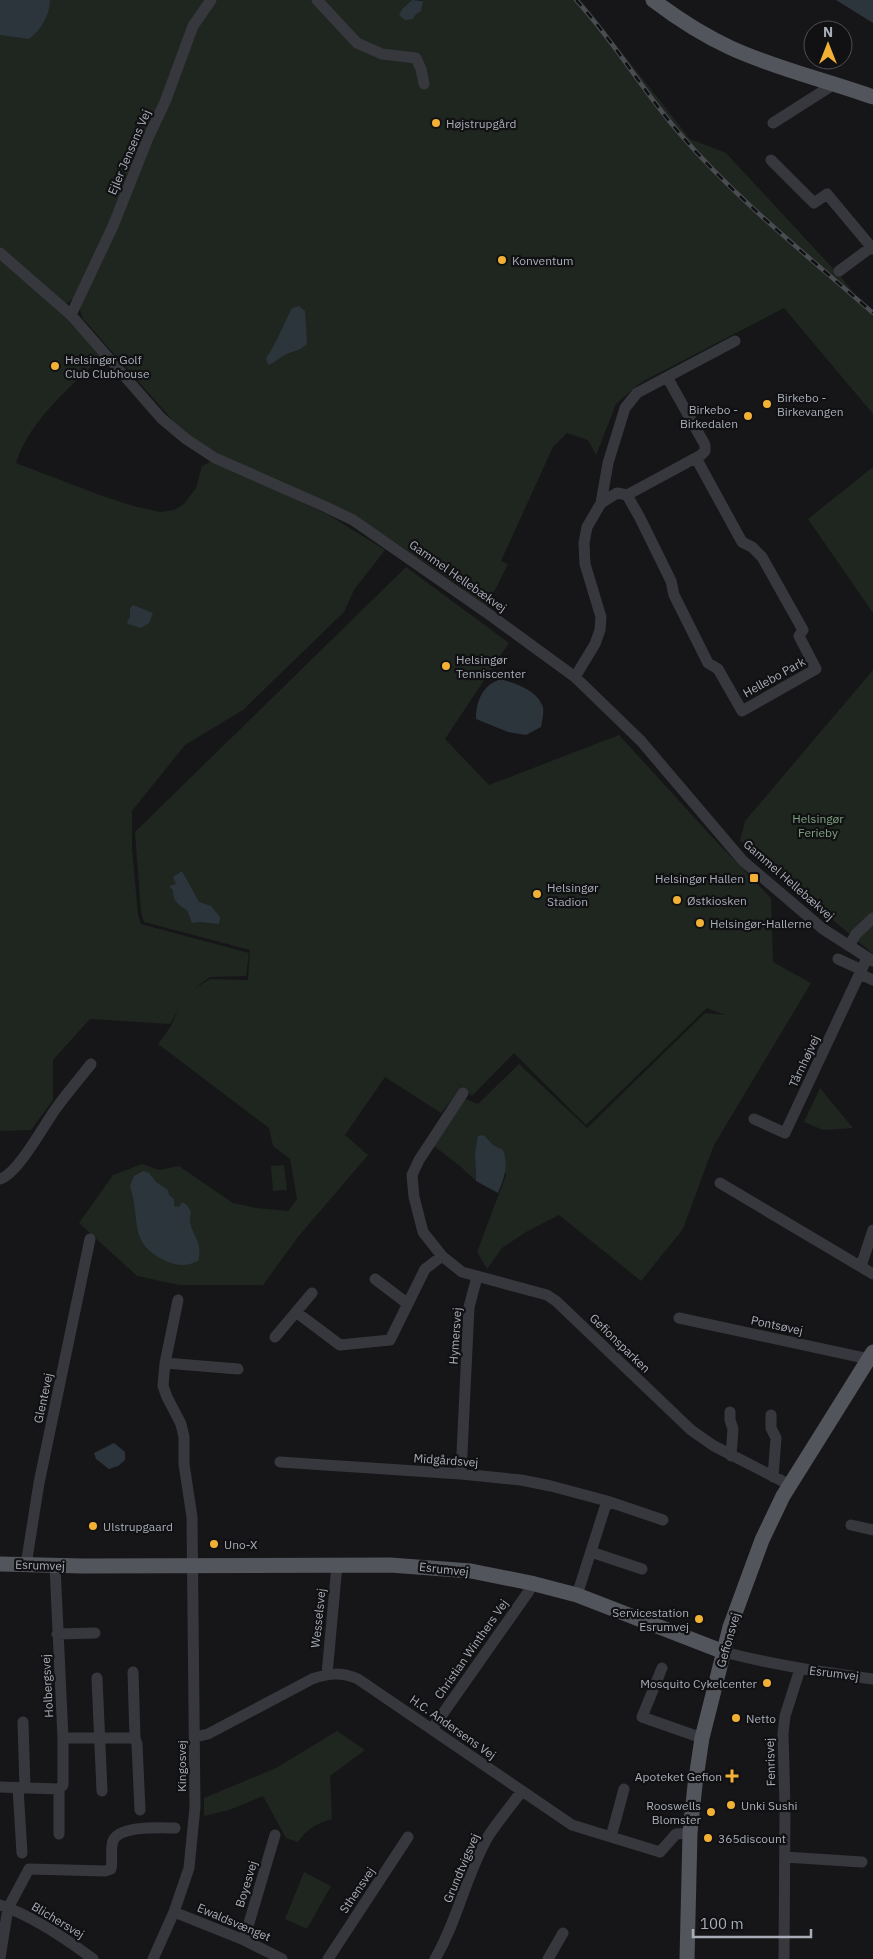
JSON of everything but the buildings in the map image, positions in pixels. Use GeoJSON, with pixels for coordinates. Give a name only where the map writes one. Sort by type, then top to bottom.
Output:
{"type":"FeatureCollection","features":[{"type":"Feature","properties":{"kind":"main road"},"geometry":{"type":"LineString","coordinates":[[653,0],[694,29],[731,48],[873,96]]}},
{"type":"Feature","properties":{"kind":"main road","name":"Gefionsvej"},"geometry":{"type":"LineString","coordinates":[[687,1959],[690,1833],[702,1738],[730,1627],[762,1540],[790,1485],[871,1356]]}},
{"type":"Feature","properties":{"kind":"main road","name":"Esrumvej"},"geometry":{"type":"LineString","coordinates":[[0,1564],[55,1566],[337,1565],[436,1568],[471,1572],[531,1583],[577,1595],[724,1652]]}},
{"type":"Feature","properties":{"kind":"street","name":"Ejler Jensens Vej"},"geometry":{"type":"LineString","coordinates":[[71,315],[113,226],[193,26],[211,0]]}},
{"type":"Feature","properties":{"kind":"street"},"geometry":{"type":"LineString","coordinates":[[317,0],[357,44],[382,54],[416,58],[421,69],[424,84]]}},
{"type":"Feature","properties":{"kind":"street"},"geometry":{"type":"LineString","coordinates":[[773,123],[828,88],[832,83]]}},
{"type":"Feature","properties":{"kind":"street"},"geometry":{"type":"LineString","coordinates":[[771,160],[814,203],[828,194],[873,248],[839,271]]}},
{"type":"Feature","properties":{"kind":"street","name":"Gammel Hellebækvej"},"geometry":{"type":"LineString","coordinates":[[0,253],[71,315],[161,418],[186,439],[215,458],[353,520],[490,615],[575,677],[641,742],[744,861],[823,929],[870,959]]}},
{"type":"Feature","properties":{"kind":"street"},"geometry":{"type":"LineString","coordinates":[[575,677],[595,644],[600,630],[601,617],[585,564],[584,544],[587,527],[602,503],[608,463],[625,408],[637,393],[735,341]]}},
{"type":"Feature","properties":{"kind":"street"},"geometry":{"type":"LineString","coordinates":[[602,503],[617,493],[627,495],[696,458],[705,451],[704,445],[667,377]]}},
{"type":"Feature","properties":{"kind":"street","name":"Hellebo Park"},"geometry":{"type":"LineString","coordinates":[[627,495],[671,581],[674,595],[708,663],[718,669],[742,711],[816,669],[799,636],[803,630],[762,557],[752,547],[742,542],[696,458]]}},
{"type":"Feature","properties":{"kind":"street"},"geometry":{"type":"LineString","coordinates":[[849,946],[856,934],[873,918]]}},
{"type":"Feature","properties":{"kind":"street"},"geometry":{"type":"LineString","coordinates":[[838,958],[873,980]]}},
{"type":"Feature","properties":{"kind":"street","name":"Tårnhøjvej"},"geometry":{"type":"LineString","coordinates":[[754,1119],[785,1133],[861,972],[870,959]]}},
{"type":"Feature","properties":{"kind":"street"},"geometry":{"type":"LineString","coordinates":[[0,1179],[8,1175],[24,1155],[56,1108],[91,1064]]}},
{"type":"Feature","properties":{"kind":"street"},"geometry":{"type":"LineString","coordinates":[[462,1093],[419,1160],[412,1175],[414,1196],[423,1232],[442,1256],[462,1272],[477,1277]]}},
{"type":"Feature","properties":{"kind":"street"},"geometry":{"type":"LineString","coordinates":[[720,1183],[873,1274]]}},
{"type":"Feature","properties":{"kind":"street"},"geometry":{"type":"LineString","coordinates":[[861,1266],[873,1230]]}},
{"type":"Feature","properties":{"kind":"street","name":"Glentevej"},"geometry":{"type":"LineString","coordinates":[[26,1565],[40,1482],[90,1238]]}},
{"type":"Feature","properties":{"kind":"street"},"geometry":{"type":"LineString","coordinates":[[296,1312],[340,1345],[390,1340],[425,1268],[442,1256]]}},
{"type":"Feature","properties":{"kind":"street","name":"Gefionsparken"},"geometry":{"type":"LineString","coordinates":[[477,1277],[537,1291],[552,1298],[691,1430],[731,1456],[790,1485]]}},
{"type":"Feature","properties":{"kind":"street","name":"Hymersvej"},"geometry":{"type":"LineString","coordinates":[[460,1474],[469,1308],[477,1277]]}},
{"type":"Feature","properties":{"kind":"street"},"geometry":{"type":"LineString","coordinates":[[375,1280],[408,1304]]}},
{"type":"Feature","properties":{"kind":"street"},"geometry":{"type":"LineString","coordinates":[[275,1337],[312,1293]]}},
{"type":"Feature","properties":{"kind":"street","name":"Kingosvej"},"geometry":{"type":"LineString","coordinates":[[153,1959],[174,1912],[189,1868],[193,1840],[195,1737],[191,1566],[192,1517],[184,1464],[184,1437],[181,1424],[166,1397],[164,1386],[165,1363],[178,1300]]}},
{"type":"Feature","properties":{"kind":"street","name":"Pontsøvej"},"geometry":{"type":"LineString","coordinates":[[679,1318],[871,1356]]}},
{"type":"Feature","properties":{"kind":"street"},"geometry":{"type":"LineString","coordinates":[[165,1363],[238,1369]]}},
{"type":"Feature","properties":{"kind":"street"},"geometry":{"type":"LineString","coordinates":[[730,1412],[733,1429],[731,1456]]}},
{"type":"Feature","properties":{"kind":"street"},"geometry":{"type":"LineString","coordinates":[[771,1415],[771,1428],[776,1438],[773,1477]]}},
{"type":"Feature","properties":{"kind":"street","name":"Midgårdsvej"},"geometry":{"type":"LineString","coordinates":[[280,1462],[460,1474],[528,1482],[607,1501],[663,1520]]}},
{"type":"Feature","properties":{"kind":"street"},"geometry":{"type":"LineString","coordinates":[[577,1595],[607,1501]]}},
{"type":"Feature","properties":{"kind":"street"},"geometry":{"type":"LineString","coordinates":[[851,1525],[873,1530]]}},
{"type":"Feature","properties":{"kind":"street"},"geometry":{"type":"LineString","coordinates":[[591,1552],[642,1569]]}},
{"type":"Feature","properties":{"kind":"street","name":"Wesselsvej"},"geometry":{"type":"LineString","coordinates":[[326,1674],[337,1565]]}},
{"type":"Feature","properties":{"kind":"street","name":"Holbergsvej"},"geometry":{"type":"LineString","coordinates":[[55,1566],[63,1738],[63,1786],[58,1789],[59,1834]]}},
{"type":"Feature","properties":{"kind":"street","name":"Christian Winthers Vej"},"geometry":{"type":"LineString","coordinates":[[432,1729],[529,1591],[531,1583]]}},
{"type":"Feature","properties":{"kind":"street"},"geometry":{"type":"LineString","coordinates":[[57,1634],[95,1633]]}},
{"type":"Feature","properties":{"kind":"street","name":"Esrumvej"},"geometry":{"type":"LineString","coordinates":[[724,1652],[760,1662],[800,1669],[873,1678]]}},
{"type":"Feature","properties":{"kind":"street"},"geometry":{"type":"LineString","coordinates":[[662,1668],[642,1717],[702,1738]]}},
{"type":"Feature","properties":{"kind":"street","name":"Fenrisvej"},"geometry":{"type":"LineString","coordinates":[[784,1959],[786,1858],[783,1734],[785,1716],[800,1669]]}},
{"type":"Feature","properties":{"kind":"street"},"geometry":{"type":"LineString","coordinates":[[133,1672],[140,1810]]}},
{"type":"Feature","properties":{"kind":"street","name":"H.C. Andersens Vej"},"geometry":{"type":"LineString","coordinates":[[195,1737],[208,1734],[312,1679],[326,1674],[340,1673],[358,1679],[572,1825],[660,1852],[676,1834],[690,1833]]}},
{"type":"Feature","properties":{"kind":"street"},"geometry":{"type":"LineString","coordinates":[[97,1678],[102,1791]]}},
{"type":"Feature","properties":{"kind":"street","name":"Holbergsvej"},"geometry":{"type":"LineString","coordinates":[[22,1853],[23,1722]]}},
{"type":"Feature","properties":{"kind":"street"},"geometry":{"type":"LineString","coordinates":[[63,1738],[135,1738]]}},
{"type":"Feature","properties":{"kind":"street"},"geometry":{"type":"LineString","coordinates":[[0,1787],[58,1789]]}},
{"type":"Feature","properties":{"kind":"street"},"geometry":{"type":"LineString","coordinates":[[611,1837],[624,1789]]}},
{"type":"Feature","properties":{"kind":"street","name":"Grundtvigsvej"},"geometry":{"type":"LineString","coordinates":[[435,1959],[447,1939],[475,1866],[489,1836],[521,1792]]}},
{"type":"Feature","properties":{"kind":"street"},"geometry":{"type":"LineString","coordinates":[[0,1958],[4,1906],[29,1868],[105,1871],[110,1868],[113,1841],[118,1835],[143,1827],[175,1828]]}},
{"type":"Feature","properties":{"kind":"street","name":"Boyesvej"},"geometry":{"type":"LineString","coordinates":[[244,1940],[275,1835]]}},
{"type":"Feature","properties":{"kind":"street","name":"Sthensvej"},"geometry":{"type":"LineString","coordinates":[[328,1959],[408,1837]]}},
{"type":"Feature","properties":{"kind":"street"},"geometry":{"type":"LineString","coordinates":[[786,1858],[862,1862]]}},
{"type":"Feature","properties":{"kind":"street","name":"Blichersvej"},"geometry":{"type":"LineString","coordinates":[[4,1906],[59,1935],[93,1959]]}},
{"type":"Feature","properties":{"kind":"street","name":"Ewaldsvænget"},"geometry":{"type":"LineString","coordinates":[[174,1912],[244,1940],[282,1959]]}},
{"type":"Feature","properties":{"kind":"street"},"geometry":{"type":"LineString","coordinates":[[548,1959],[563,1933]]}},
{"type":"Feature","properties":{"kind":"green space"},"geometry":{"type":"Polygon","coordinates":[[[0,0],[412,0],[403,8],[416,14],[423,2],[422,0],[581,0],[690,139],[726,153],[840,276],[873,317],[873,414],[784,308],[640,383],[616,404],[596,455],[588,440],[567,433],[553,447],[501,561],[508,564],[487,606],[381,533],[225,458],[183,432],[83,319],[75,297],[60,309],[102,356],[41,418],[22,447],[16,463],[97,494],[133,506],[160,512],[174,510],[184,504],[196,488],[202,466],[212,461],[329,515],[385,550],[354,590],[344,612],[243,710],[185,745],[132,811],[132,848],[138,915],[141,924],[249,953],[246,976],[210,977],[194,989],[210,979],[248,980],[250,950],[144,922],[141,912],[135,832],[406,567],[509,643],[445,739],[489,785],[619,735],[771,898],[773,962],[811,983],[714,1145],[683,1229],[641,1281],[559,1215],[526,1232],[502,1248],[487,1269],[477,1252],[506,1175],[493,1145],[484,1135],[475,1153],[476,1181],[434,1146],[463,1098],[478,1104],[519,1064],[587,1128],[705,1013],[725,1015],[707,1008],[586,1125],[514,1053],[472,1096],[453,1078],[462,1087],[441,1113],[385,1077],[345,1135],[368,1155],[298,1237],[263,1285],[179,1285],[137,1276],[79,1223],[113,1175],[142,1164],[159,1170],[179,1166],[233,1203],[256,1208],[288,1211],[297,1199],[290,1159],[273,1146],[269,1128],[158,1044],[171,1026],[178,1010],[170,1024],[90,1019],[53,1060],[53,1100],[31,1130],[0,1131],[0,0]]]}},
{"type":"Feature","properties":{"kind":"green space"},"geometry":{"type":"Polygon","coordinates":[[[873,467],[873,613],[808,519],[873,467]]]}},
{"type":"Feature","properties":{"kind":"green space","name":"Helsingør Ferieby"},"geometry":{"type":"Polygon","coordinates":[[[873,670],[873,954],[740,841],[745,821],[873,670]]]}},
{"type":"Feature","properties":{"kind":"green space"},"geometry":{"type":"Polygon","coordinates":[[[820,1088],[853,1128],[823,1130],[804,1122],[820,1088]]]}},
{"type":"Feature","properties":{"kind":"green space"},"geometry":{"type":"Polygon","coordinates":[[[284,1165],[287,1190],[273,1191],[271,1166],[284,1165]]]}},
{"type":"Feature","properties":{"kind":"green space"},"geometry":{"type":"Polygon","coordinates":[[[337,1731],[365,1750],[330,1776],[332,1819],[313,1827],[298,1842],[286,1838],[263,1796],[229,1810],[204,1816],[204,1798],[276,1768],[337,1731]]]}},
{"type":"Feature","properties":{"kind":"green space"},"geometry":{"type":"Polygon","coordinates":[[[304,1872],[331,1886],[307,1929],[285,1919],[304,1872]]]}},
{"type":"Feature","properties":{"kind":"shaded area"},"geometry":{"type":"Polygon","coordinates":[[[0,0],[50,0],[50,6],[44,22],[29,39],[0,35],[0,0]]]}},
{"type":"Feature","properties":{"kind":"shaded area"},"geometry":{"type":"Polygon","coordinates":[[[412,0],[423,1],[421,11],[413,19],[405,20],[399,15],[403,8],[412,0]]]}},
{"type":"Feature","properties":{"kind":"shaded area"},"geometry":{"type":"Polygon","coordinates":[[[836,0],[873,0],[873,23],[836,0]]]}},
{"type":"Feature","properties":{"kind":"shaded area"},"geometry":{"type":"Polygon","coordinates":[[[299,306],[305,311],[307,344],[301,349],[285,355],[268,365],[266,358],[292,308],[299,306]]]}},
{"type":"Feature","properties":{"kind":"shaded area"},"geometry":{"type":"Polygon","coordinates":[[[133,605],[153,613],[149,623],[141,628],[127,622],[130,617],[130,608],[133,605]]]}},
{"type":"Feature","properties":{"kind":"shaded area"},"geometry":{"type":"Polygon","coordinates":[[[501,679],[526,689],[536,696],[543,707],[541,727],[526,735],[508,732],[476,719],[477,706],[485,689],[501,679]]]}},
{"type":"Feature","properties":{"kind":"shaded area"},"geometry":{"type":"Polygon","coordinates":[[[182,871],[199,902],[211,906],[220,917],[219,924],[192,923],[187,910],[177,902],[173,890],[169,886],[176,884],[173,877],[182,871]]]}},
{"type":"Feature","properties":{"kind":"shaded area"},"geometry":{"type":"Polygon","coordinates":[[[484,1135],[493,1145],[503,1150],[505,1156],[505,1172],[498,1193],[476,1181],[475,1153],[478,1136],[484,1135]]]}},
{"type":"Feature","properties":{"kind":"shaded area"},"geometry":{"type":"Polygon","coordinates":[[[143,1171],[149,1173],[156,1182],[168,1190],[169,1195],[174,1199],[174,1206],[179,1207],[182,1202],[187,1205],[191,1212],[191,1225],[199,1247],[198,1261],[185,1265],[173,1264],[153,1253],[140,1238],[130,1186],[134,1176],[143,1171]]]}},
{"type":"Feature","properties":{"kind":"shaded area"},"geometry":{"type":"Polygon","coordinates":[[[114,1443],[125,1452],[125,1460],[118,1466],[109,1469],[96,1459],[94,1453],[114,1443]]]}},
{"type":"Feature","properties":{"kind":"railway"},"geometry":{"type":"LineString","coordinates":[[576,0],[604,33],[667,119],[703,159],[774,227],[873,313]]}},
{"type":"Feature","properties":{"kind":"place","name":"Højstrupgård"},"geometry":{"type":"Point","coordinates":[436,123]}},
{"type":"Feature","properties":{"kind":"place","name":"Konventum"},"geometry":{"type":"Point","coordinates":[502,260]}},
{"type":"Feature","properties":{"kind":"place","name":"Helsingør Golf Club Clubhouse"},"geometry":{"type":"Point","coordinates":[55,366]}},
{"type":"Feature","properties":{"kind":"place","name":"Birkebo - Birkevangen"},"geometry":{"type":"Point","coordinates":[767,404]}},
{"type":"Feature","properties":{"kind":"place","name":"Birkebo - Birkedalen"},"geometry":{"type":"Point","coordinates":[748,416]}},
{"type":"Feature","properties":{"kind":"place","name":"Helsingør Tenniscenter"},"geometry":{"type":"Point","coordinates":[446,666]}},
{"type":"Feature","properties":{"kind":"place","name":"Helsingør Hallen"},"geometry":{"type":"Point","coordinates":[754,878]}},
{"type":"Feature","properties":{"kind":"place","name":"Helsingør Stadion"},"geometry":{"type":"Point","coordinates":[537,894]}},
{"type":"Feature","properties":{"kind":"place","name":"Østkiosken"},"geometry":{"type":"Point","coordinates":[677,900]}},
{"type":"Feature","properties":{"kind":"place","name":"Helsingør-Hallerne"},"geometry":{"type":"Point","coordinates":[700,923]}},
{"type":"Feature","properties":{"kind":"place","name":"Ulstrupgaard"},"geometry":{"type":"Point","coordinates":[93,1526]}},
{"type":"Feature","properties":{"kind":"place","name":"Uno-X"},"geometry":{"type":"Point","coordinates":[214,1544]}},
{"type":"Feature","properties":{"kind":"place","name":"Servicestation Esrumvej"},"geometry":{"type":"Point","coordinates":[699,1619]}},
{"type":"Feature","properties":{"kind":"place","name":"Mosquito Cykelcenter"},"geometry":{"type":"Point","coordinates":[767,1683]}},
{"type":"Feature","properties":{"kind":"place","name":"Netto"},"geometry":{"type":"Point","coordinates":[736,1718]}},
{"type":"Feature","properties":{"kind":"place","name":"Apoteket Gefion"},"geometry":{"type":"Point","coordinates":[732,1776]}},
{"type":"Feature","properties":{"kind":"place","name":"Unki Sushi"},"geometry":{"type":"Point","coordinates":[731,1805]}},
{"type":"Feature","properties":{"kind":"place","name":"Rooswells Blomster"},"geometry":{"type":"Point","coordinates":[711,1812]}},
{"type":"Feature","properties":{"kind":"place","name":"365discount"},"geometry":{"type":"Point","coordinates":[708,1838]}}]}
